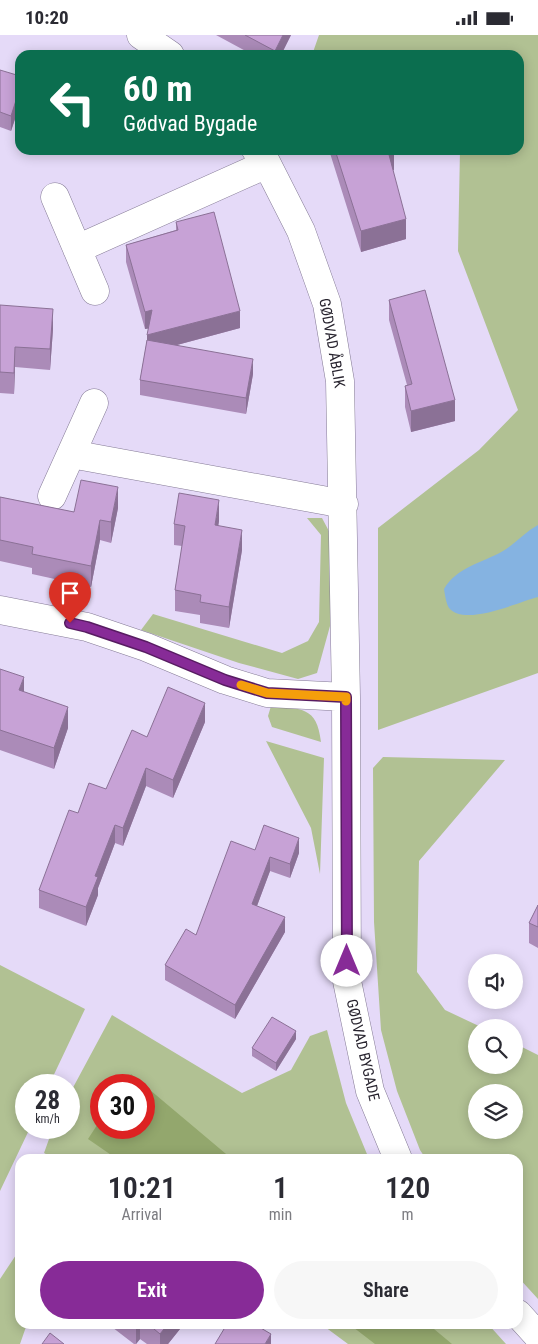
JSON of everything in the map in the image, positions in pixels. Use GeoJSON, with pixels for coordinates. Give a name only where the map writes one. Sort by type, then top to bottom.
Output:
{"type":"FeatureCollection","features":[{"type":"Feature","properties":{"kind":"street"},"geometry":{"type":"LineString","coordinates":[[141,35],[163,50]]}},
{"type":"Feature","properties":{"kind":"street","name":"GØDVAD ÅBLIK"},"geometry":{"type":"LineString","coordinates":[[77,249],[262,157],[301,231],[328,304],[340,381],[344,504],[346,697]]}},
{"type":"Feature","properties":{"kind":"street"},"geometry":{"type":"LineString","coordinates":[[55,197],[95,291]]}},
{"type":"Feature","properties":{"kind":"street"},"geometry":{"type":"LineString","coordinates":[[52,496],[94,403]]}},
{"type":"Feature","properties":{"kind":"street"},"geometry":{"type":"LineString","coordinates":[[71,454],[344,504]]}},
{"type":"Feature","properties":{"kind":"street"},"geometry":{"type":"LineString","coordinates":[[0,610],[87,627],[146,647],[225,680],[267,693],[346,697]]}},
{"type":"Feature","properties":{"kind":"street","name":"GØDVAD BYGADE"},"geometry":{"type":"LineString","coordinates":[[346,697],[347,981],[370,1091],[396,1154]]}},
{"type":"Feature","properties":{"kind":"street"},"geometry":{"type":"LineString","coordinates":[[523,1320],[538,1336]]}},
{"type":"Feature","properties":{"kind":"green space"},"geometry":{"type":"Polygon","coordinates":[[[319,35],[538,35],[538,673],[378,730],[378,528],[479,450],[518,410],[458,251],[460,155],[524,155],[524,50],[314,50],[319,35]]]}},
{"type":"Feature","properties":{"kind":"green space"},"geometry":{"type":"Polygon","coordinates":[[[307,518],[322,518],[331,535],[330,626],[317,673],[298,679],[239,663],[141,630],[153,614],[282,653],[308,641],[319,622],[321,535],[307,518]]]}},
{"type":"Feature","properties":{"kind":"green space"},"geometry":{"type":"Polygon","coordinates":[[[271,706],[299,709],[306,712],[316,722],[321,742],[272,727],[268,716],[271,706]]]}},
{"type":"Feature","properties":{"kind":"green space"},"geometry":{"type":"Polygon","coordinates":[[[266,741],[324,758],[320,874],[311,828],[266,741]]]}},
{"type":"Feature","properties":{"kind":"green space"},"geometry":{"type":"Polygon","coordinates":[[[383,757],[505,760],[419,861],[417,972],[445,1010],[468,1021],[468,1074],[523,1074],[523,1048],[538,1055],[538,1299],[523,1282],[523,1154],[423,1154],[397,1091],[381,1030],[374,922],[373,768],[383,757]]]}},
{"type":"Feature","properties":{"kind":"green space"},"geometry":{"type":"Polygon","coordinates":[[[0,965],[85,1009],[54,1074],[15,1074],[15,1139],[25,1139],[18,1154],[15,1154],[15,1160],[0,1191],[0,965]]]}},
{"type":"Feature","properties":{"kind":"green space"},"geometry":{"type":"Polygon","coordinates":[[[112,1015],[242,1093],[291,1070],[310,1036],[327,1030],[346,1103],[367,1154],[46,1154],[44,1153],[49,1139],[80,1139],[80,1075],[112,1015]]]}},
{"type":"Feature","properties":{"kind":"green space"},"geometry":{"type":"Polygon","coordinates":[[[155,1094],[226,1154],[110,1154],[88,1139],[90,1136],[90,1139],[155,1139],[155,1094]]]}},
{"type":"Feature","properties":{"kind":"green space"},"geometry":{"type":"Polygon","coordinates":[[[15,1256],[15,1329],[25,1329],[20,1344],[0,1344],[0,1279],[15,1256]]]}},
{"type":"Feature","properties":{"kind":"green space"},"geometry":{"type":"Polygon","coordinates":[[[328,1329],[492,1329],[506,1344],[348,1344],[328,1329]]]}},
{"type":"Feature","properties":{"kind":"green space"},"geometry":{"type":"Polygon","coordinates":[[[356,1329],[434,1329],[452,1344],[375,1344],[356,1329]]]}},
{"type":"Feature","properties":{"kind":"water"},"geometry":{"type":"Polygon","coordinates":[[[538,525],[538,597],[479,614],[467,615],[457,613],[449,608],[444,589],[456,575],[503,551],[538,525]]]}},
{"type":"Feature","properties":{"kind":"building"},"geometry":{"type":"Polygon","coordinates":[[[245,35],[283,35],[276,50],[245,35]]]}},
{"type":"Feature","properties":{"kind":"building"},"geometry":{"type":"Polygon","coordinates":[[[0,70],[15,74],[15,104],[11,116],[0,112],[0,70]]]}},
{"type":"Feature","properties":{"kind":"building"},"geometry":{"type":"Polygon","coordinates":[[[337,155],[389,155],[406,219],[361,231],[337,155]]]}},
{"type":"Feature","properties":{"kind":"building"},"geometry":{"type":"Polygon","coordinates":[[[214,212],[240,311],[147,335],[152,310],[145,312],[126,245],[178,230],[176,222],[214,212]]]}},
{"type":"Feature","properties":{"kind":"building"},"geometry":{"type":"Polygon","coordinates":[[[425,290],[455,400],[411,411],[405,386],[412,384],[389,300],[425,290]]]}},
{"type":"Feature","properties":{"kind":"building"},"geometry":{"type":"Polygon","coordinates":[[[0,305],[53,309],[50,349],[15,347],[14,373],[0,372],[0,305]]]}},
{"type":"Feature","properties":{"kind":"building"},"geometry":{"type":"Polygon","coordinates":[[[147,340],[253,359],[246,398],[140,380],[147,340]]]}},
{"type":"Feature","properties":{"kind":"building"},"geometry":{"type":"Polygon","coordinates":[[[81,480],[118,487],[111,522],[100,520],[91,566],[32,554],[33,547],[0,540],[0,497],[74,512],[81,480]]]}},
{"type":"Feature","properties":{"kind":"building"},"geometry":{"type":"Polygon","coordinates":[[[179,493],[219,500],[215,525],[242,530],[229,607],[200,602],[201,595],[175,590],[185,526],[174,524],[179,493]]]}},
{"type":"Feature","properties":{"kind":"building"},"geometry":{"type":"Polygon","coordinates":[[[0,669],[24,677],[19,690],[68,707],[54,748],[0,730],[0,669]]]}},
{"type":"Feature","properties":{"kind":"building"},"geometry":{"type":"Polygon","coordinates":[[[168,687],[205,703],[173,780],[146,768],[123,828],[115,825],[95,876],[98,877],[86,907],[39,890],[69,810],[78,813],[89,783],[106,789],[132,730],[147,737],[168,687]]]}},
{"type":"Feature","properties":{"kind":"building"},"geometry":{"type":"Polygon","coordinates":[[[264,825],[299,838],[290,864],[270,857],[252,904],[285,917],[235,1005],[165,965],[186,929],[196,935],[231,841],[255,850],[264,825]]]}},
{"type":"Feature","properties":{"kind":"building"},"geometry":{"type":"Polygon","coordinates":[[[538,905],[538,927],[529,923],[538,905]]]}},
{"type":"Feature","properties":{"kind":"building"},"geometry":{"type":"Polygon","coordinates":[[[272,1017],[296,1031],[276,1063],[252,1048],[272,1017]]]}},
{"type":"Feature","properties":{"kind":"building"},"geometry":{"type":"Polygon","coordinates":[[[154,1329],[164,1329],[160,1334],[154,1329]]]}},
{"type":"Feature","properties":{"kind":"building"},"geometry":{"type":"Polygon","coordinates":[[[224,1329],[262,1329],[271,1334],[265,1344],[215,1344],[224,1329]]]}},
{"type":"Feature","properties":{"kind":"building"},"geometry":{"type":"Polygon","coordinates":[[[50,1333],[64,1344],[42,1344],[50,1333]]]}},
{"type":"Feature","properties":{"kind":"slow traffic"},"geometry":{"type":"LineString","coordinates":[[241,685],[267,693],[346,697],[346,701]]}},
{"type":"Feature","properties":{"kind":"route"},"geometry":{"type":"LineString","coordinates":[[70,623],[146,647],[225,680],[267,693],[346,697],[347,961]]}}]}
